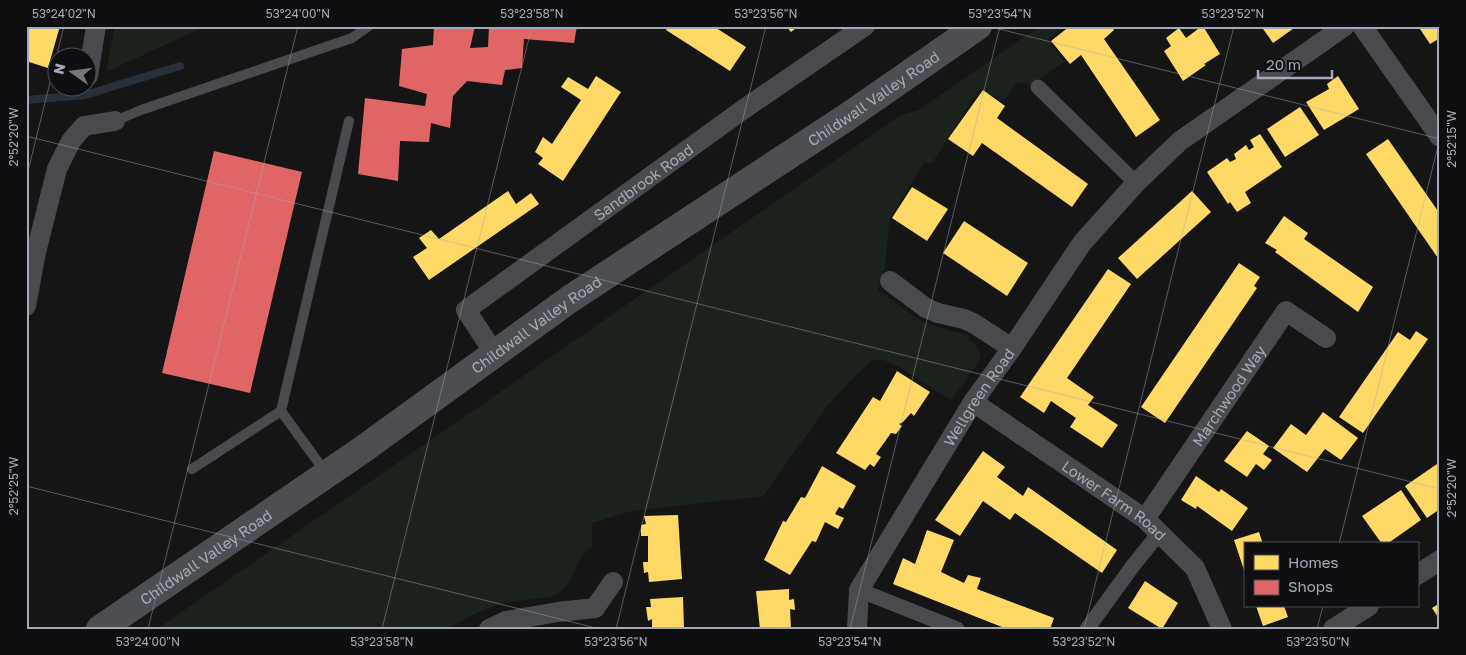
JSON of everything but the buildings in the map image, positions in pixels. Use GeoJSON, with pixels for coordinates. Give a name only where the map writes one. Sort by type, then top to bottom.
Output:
{"type":"FeatureCollection","features":[{"type":"Feature","properties":{"kind":"main road","name":"Childwall Valley Road"},"geometry":{"type":"LineString","coordinates":[[100,629],[362,450],[570,299],[847,117],[978,26]]}},
{"type":"Feature","properties":{"kind":"street"},"geometry":{"type":"LineString","coordinates":[[92,48],[96,26]]}},
{"type":"Feature","properties":{"kind":"street","name":"Sandbrook Road"},"geometry":{"type":"LineString","coordinates":[[494,353],[466,310],[741,111],[865,26]]}},
{"type":"Feature","properties":{"kind":"street","name":"Wellgreen Road"},"geometry":{"type":"LineString","coordinates":[[858,629],[859,590],[973,402],[1012,348],[1082,243],[1136,183],[1180,141],[1345,26]]}},
{"type":"Feature","properties":{"kind":"street"},"geometry":{"type":"LineString","coordinates":[[1362,26],[1440,137]]}},
{"type":"Feature","properties":{"kind":"street"},"geometry":{"type":"LineString","coordinates":[[1038,87],[1136,183]]}},
{"type":"Feature","properties":{"kind":"street"},"geometry":{"type":"LineString","coordinates":[[26,306],[36,252],[57,170],[71,140],[84,126],[115,120]]}},
{"type":"Feature","properties":{"kind":"street"},"geometry":{"type":"LineString","coordinates":[[890,281],[926,308],[973,323],[1012,348]]}},
{"type":"Feature","properties":{"kind":"street","name":"Marchwood Way"},"geometry":{"type":"LineString","coordinates":[[1152,526],[1286,311],[1326,338]]}},
{"type":"Feature","properties":{"kind":"street","name":"Lower Farm Road"},"geometry":{"type":"LineString","coordinates":[[973,402],[1152,526],[1195,568],[1222,629]]}},
{"type":"Feature","properties":{"kind":"street"},"geometry":{"type":"LineString","coordinates":[[1087,629],[1132,567],[1152,526]]}},
{"type":"Feature","properties":{"kind":"street"},"geometry":{"type":"LineString","coordinates":[[1418,574],[1440,560]]}},
{"type":"Feature","properties":{"kind":"street"},"geometry":{"type":"LineString","coordinates":[[488,629],[506,621],[595,608],[613,582]]}},
{"type":"Feature","properties":{"kind":"street"},"geometry":{"type":"LineString","coordinates":[[859,590],[957,629]]}},
{"type":"Feature","properties":{"kind":"street"},"geometry":{"type":"LineString","coordinates":[[1333,629],[1366,608]]}},
{"type":"Feature","properties":{"kind":"lane"},"geometry":{"type":"LineString","coordinates":[[115,120],[352,38],[369,26]]}},
{"type":"Feature","properties":{"kind":"lane"},"geometry":{"type":"LineString","coordinates":[[192,469],[281,411],[349,122]]}},
{"type":"Feature","properties":{"kind":"lane"},"geometry":{"type":"LineString","coordinates":[[281,411],[326,474]]}},
{"type":"Feature","properties":{"kind":"shaded area"},"geometry":{"type":"Polygon","coordinates":[[[115,26],[206,26],[106,72],[115,26]]]}},
{"type":"Feature","properties":{"kind":"shaded area"},"geometry":{"type":"Polygon","coordinates":[[[1040,26],[1065,26],[1048,39],[1064,62],[1032,84],[1017,83],[1003,101],[980,89],[932,163],[924,163],[890,218],[885,268],[878,290],[918,319],[934,326],[969,336],[969,340],[979,351],[980,360],[951,400],[896,365],[883,360],[872,360],[828,405],[763,496],[632,511],[592,523],[592,547],[581,557],[571,579],[562,591],[548,597],[494,606],[468,617],[449,629],[157,629],[901,115],[919,110],[1040,26]]]}},
{"type":"Feature","properties":{"kind":"waterway"},"geometry":{"type":"LineString","coordinates":[[26,100],[85,95],[180,66]]}}]}
